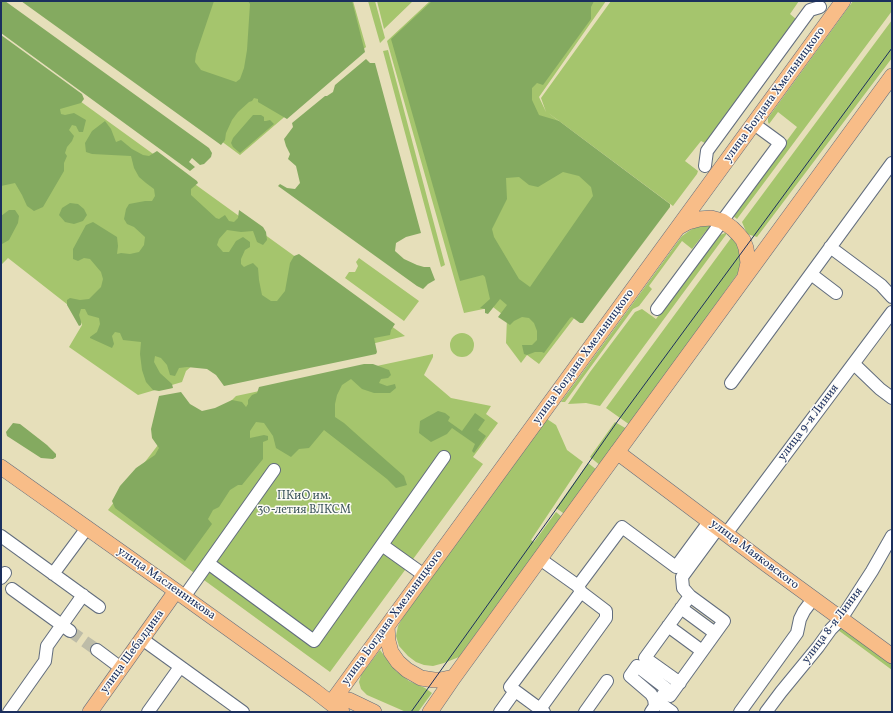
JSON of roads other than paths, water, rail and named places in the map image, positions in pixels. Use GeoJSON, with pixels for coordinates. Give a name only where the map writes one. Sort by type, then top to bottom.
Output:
{"type":"FeatureCollection","features":[{"type":"Feature","properties":{"kind":"main road","name":"улица Богдана Хмельницкого"},"geometry":{"type":"LineString","coordinates":[[332,709],[387,626],[843,1]]}},
{"type":"Feature","properties":{"kind":"main road"},"geometry":{"type":"LineString","coordinates":[[430,712],[617,452],[892,76]]}},
{"type":"Feature","properties":{"kind":"main road"},"geometry":{"type":"LineString","coordinates":[[678,228],[688,222],[710,218],[722,222],[732,228],[743,240],[746,248],[748,263],[743,281]]}},
{"type":"Feature","properties":{"kind":"main road","name":"улица Маяковского"},"geometry":{"type":"LineString","coordinates":[[617,452],[813,599],[892,656]]}},
{"type":"Feature","properties":{"kind":"main road","name":"улица Масленникова"},"geometry":{"type":"LineString","coordinates":[[1,467],[180,594],[332,709]]}},
{"type":"Feature","properties":{"kind":"main road","name":"улица Шебалдина"},"geometry":{"type":"LineString","coordinates":[[90,712],[142,639],[180,594]]}},
{"type":"Feature","properties":{"kind":"main road"},"geometry":{"type":"LineString","coordinates":[[387,626],[388,641],[391,652],[406,670],[421,678],[434,680],[454,677]]}},
{"type":"Feature","properties":{"kind":"main road"},"geometry":{"type":"LineString","coordinates":[[332,709],[349,700],[374,712]]}},
{"type":"Feature","properties":{"kind":"street"},"geometry":{"type":"LineString","coordinates":[[705,166],[707,151],[815,8],[828,22]]}},
{"type":"Feature","properties":{"kind":"street"},"geometry":{"type":"LineString","coordinates":[[755,86],[772,98]]}},
{"type":"Feature","properties":{"kind":"street"},"geometry":{"type":"LineString","coordinates":[[657,309],[780,143],[754,124]]}},
{"type":"Feature","properties":{"kind":"street"},"geometry":{"type":"LineString","coordinates":[[731,383],[892,163]]}},
{"type":"Feature","properties":{"kind":"street"},"geometry":{"type":"LineString","coordinates":[[830,248],[881,285],[892,297]]}},
{"type":"Feature","properties":{"kind":"street"},"geometry":{"type":"LineString","coordinates":[[811,274],[836,292]]}},
{"type":"Feature","properties":{"kind":"street","name":"улица 9-я Линия"},"geometry":{"type":"LineString","coordinates":[[718,528],[854,364],[892,312]]}},
{"type":"Feature","properties":{"kind":"street"},"geometry":{"type":"LineString","coordinates":[[854,364],[880,389],[892,398]]}},
{"type":"Feature","properties":{"kind":"street"},"geometry":{"type":"LineString","coordinates":[[208,563],[314,641],[444,458]]}},
{"type":"Feature","properties":{"kind":"street"},"geometry":{"type":"LineString","coordinates":[[180,594],[208,563],[274,470]]}},
{"type":"Feature","properties":{"kind":"street"},"geometry":{"type":"LineString","coordinates":[[540,558],[579,589],[606,611],[606,618],[542,710],[510,687],[579,589],[622,527],[676,567],[718,528]]}},
{"type":"Feature","properties":{"kind":"street"},"geometry":{"type":"LineString","coordinates":[[53,574],[86,528]]}},
{"type":"Feature","properties":{"kind":"street"},"geometry":{"type":"LineString","coordinates":[[670,696],[724,621],[690,596],[683,588],[682,577],[718,528]]}},
{"type":"Feature","properties":{"kind":"street"},"geometry":{"type":"LineString","coordinates":[[1,536],[100,608]]}},
{"type":"Feature","properties":{"kind":"street","name":"улица 8-я Линия"},"geometry":{"type":"LineString","coordinates":[[766,712],[831,629],[841,619],[872,571],[892,536]]}},
{"type":"Feature","properties":{"kind":"street"},"geometry":{"type":"LineString","coordinates":[[382,545],[424,575]]}},
{"type":"Feature","properties":{"kind":"street"},"geometry":{"type":"LineString","coordinates":[[12,589],[66,628]]}},
{"type":"Feature","properties":{"kind":"street"},"geometry":{"type":"LineString","coordinates":[[10,712],[45,661],[47,646],[66,628],[83,595]]}},
{"type":"Feature","properties":{"kind":"street"},"geometry":{"type":"LineString","coordinates":[[680,683],[645,658],[690,596]]}},
{"type":"Feature","properties":{"kind":"street"},"geometry":{"type":"LineString","coordinates":[[740,712],[797,633],[800,619],[813,599]]}},
{"type":"Feature","properties":{"kind":"street"},"geometry":{"type":"LineString","coordinates":[[681,608],[715,633]]}},
{"type":"Feature","properties":{"kind":"street"},"geometry":{"type":"LineString","coordinates":[[668,626],[702,651]]}},
{"type":"Feature","properties":{"kind":"street"},"geometry":{"type":"LineString","coordinates":[[142,639],[243,712]]}},
{"type":"Feature","properties":{"kind":"street"},"geometry":{"type":"LineString","coordinates":[[97,650],[121,668]]}},
{"type":"Feature","properties":{"kind":"street"},"geometry":{"type":"LineString","coordinates":[[148,712],[180,667]]}},
{"type":"Feature","properties":{"kind":"street"},"geometry":{"type":"LineString","coordinates":[[585,712],[607,681]]}},
{"type":"Feature","properties":{"kind":"street"},"geometry":{"type":"LineString","coordinates":[[500,712],[515,691]]}},
{"type":"Feature","properties":{"kind":"street"},"geometry":{"type":"LineString","coordinates":[[655,707],[672,712]]}},
{"type":"Feature","properties":{"kind":"tunnel"},"geometry":{"type":"LineString","coordinates":[[70,631],[97,650]]}},
{"type":"Feature","properties":{"kind":"tram line"},"geometry":{"type":"LineString","coordinates":[[411,712],[617,422],[892,48]]}},
{"type":"Feature","properties":{"kind":"park label","name":"ПКиО им. 30-летия ВЛКСМ"},"geometry":{"type":"Point","coordinates":[304,504]}}]}
